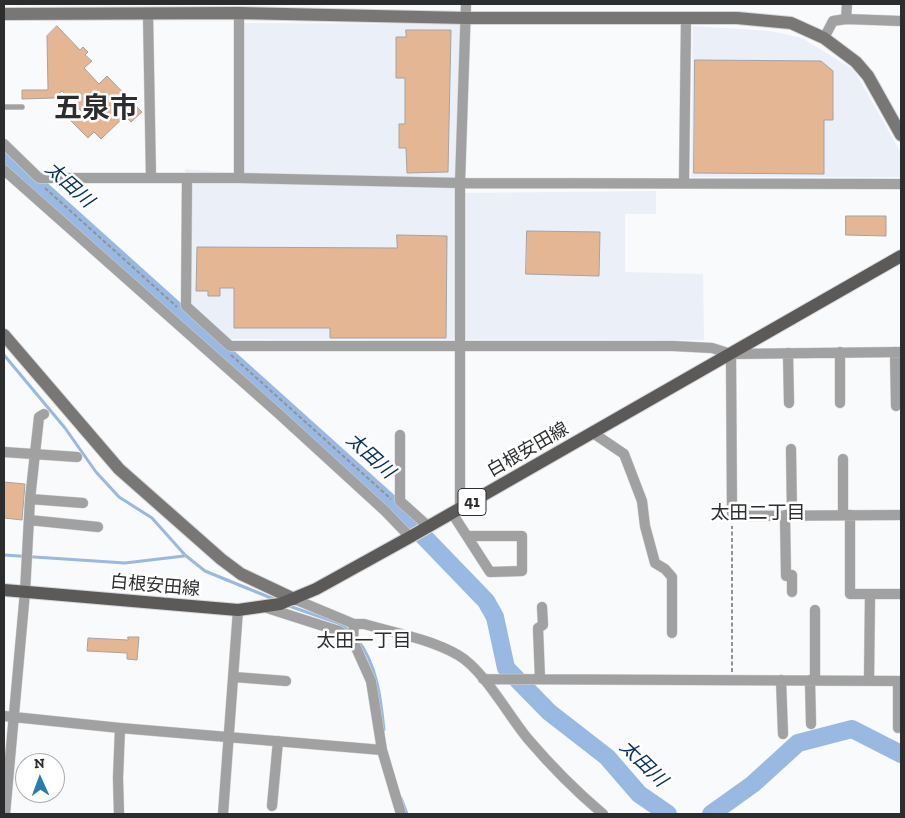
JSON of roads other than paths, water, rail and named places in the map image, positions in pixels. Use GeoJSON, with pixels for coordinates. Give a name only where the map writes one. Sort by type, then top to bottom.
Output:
{"type":"FeatureCollection","features":[{"type":"Feature","properties":{"kind":"main road","name":"白根安田線"},"geometry":{"type":"LineString","coordinates":[[4,590],[238,610],[268,608],[294,599],[428,527],[901,256]]}},
{"type":"Feature","properties":{"kind":"street"},"geometry":{"type":"LineString","coordinates":[[466,4],[460,183],[456,511],[467,536],[490,572],[522,571],[522,536],[467,536]]}},
{"type":"Feature","properties":{"kind":"street"},"geometry":{"type":"LineString","coordinates":[[846,19],[847,4]]}},
{"type":"Feature","properties":{"kind":"street"},"geometry":{"type":"LineString","coordinates":[[239,13],[239,178]]}},
{"type":"Feature","properties":{"kind":"street"},"geometry":{"type":"LineString","coordinates":[[4,14],[239,13],[466,18],[760,19],[791,23],[824,38],[840,48],[868,76],[901,135]]}},
{"type":"Feature","properties":{"kind":"street"},"geometry":{"type":"LineString","coordinates":[[148,14],[151,178]]}},
{"type":"Feature","properties":{"kind":"street"},"geometry":{"type":"LineString","coordinates":[[684,183],[686,19]]}},
{"type":"Feature","properties":{"kind":"street"},"geometry":{"type":"LineString","coordinates":[[824,38],[833,21],[846,19],[901,21]]}},
{"type":"Feature","properties":{"kind":"street"},"geometry":{"type":"LineString","coordinates":[[4,144],[39,178],[239,178],[460,183],[901,184]]}},
{"type":"Feature","properties":{"kind":"street"},"geometry":{"type":"LineString","coordinates":[[4,170],[279,414],[386,511],[410,537]]}},
{"type":"Feature","properties":{"kind":"street"},"geometry":{"type":"LineString","coordinates":[[188,178],[186,306],[230,346],[673,346],[712,348],[731,354],[898,352],[896,406]]}},
{"type":"Feature","properties":{"kind":"street"},"geometry":{"type":"LineString","coordinates":[[4,335],[119,469],[221,559],[241,574],[354,624],[364,624],[434,644],[459,656],[483,679],[529,740],[585,799],[603,814]]}},
{"type":"Feature","properties":{"kind":"street"},"geometry":{"type":"LineString","coordinates":[[840,352],[840,403]]}},
{"type":"Feature","properties":{"kind":"street"},"geometry":{"type":"LineString","coordinates":[[788,353],[789,403]]}},
{"type":"Feature","properties":{"kind":"street"},"geometry":{"type":"LineString","coordinates":[[731,354],[732,516],[901,515]]}},
{"type":"Feature","properties":{"kind":"street"},"geometry":{"type":"LineString","coordinates":[[5,814],[25,592],[30,499],[39,418],[44,414]]}},
{"type":"Feature","properties":{"kind":"street"},"geometry":{"type":"LineString","coordinates":[[593,433],[624,454],[642,501],[645,526],[655,563],[665,568],[672,577],[672,633]]}},
{"type":"Feature","properties":{"kind":"street"},"geometry":{"type":"LineString","coordinates":[[400,435],[400,501],[428,527]]}},
{"type":"Feature","properties":{"kind":"street"},"geometry":{"type":"LineString","coordinates":[[792,449],[786,576],[792,575],[792,592]]}},
{"type":"Feature","properties":{"kind":"street"},"geometry":{"type":"LineString","coordinates":[[4,452],[77,457]]}},
{"type":"Feature","properties":{"kind":"street"},"geometry":{"type":"LineString","coordinates":[[843,459],[850,594],[901,594]]}},
{"type":"Feature","properties":{"kind":"street"},"geometry":{"type":"LineString","coordinates":[[30,499],[83,503]]}},
{"type":"Feature","properties":{"kind":"street"},"geometry":{"type":"LineString","coordinates":[[28,520],[98,527]]}},
{"type":"Feature","properties":{"kind":"street"},"geometry":{"type":"LineString","coordinates":[[869,680],[870,595]]}},
{"type":"Feature","properties":{"kind":"street"},"geometry":{"type":"LineString","coordinates":[[540,679],[538,628],[543,625],[542,606]]}},
{"type":"Feature","properties":{"kind":"street"},"geometry":{"type":"LineString","coordinates":[[268,608],[339,631],[353,641]]}},
{"type":"Feature","properties":{"kind":"street"},"geometry":{"type":"LineString","coordinates":[[224,814],[231,736],[238,610]]}},
{"type":"Feature","properties":{"kind":"street"},"geometry":{"type":"LineString","coordinates":[[811,724],[815,610]]}},
{"type":"Feature","properties":{"kind":"street"},"geometry":{"type":"LineString","coordinates":[[354,624],[353,641],[371,681],[382,750],[401,814]]}},
{"type":"Feature","properties":{"kind":"street"},"geometry":{"type":"LineString","coordinates":[[234,677],[286,682]]}},
{"type":"Feature","properties":{"kind":"street"},"geometry":{"type":"LineString","coordinates":[[483,679],[899,680],[898,728]]}},
{"type":"Feature","properties":{"kind":"street"},"geometry":{"type":"LineString","coordinates":[[781,680],[783,734]]}},
{"type":"Feature","properties":{"kind":"street"},"geometry":{"type":"LineString","coordinates":[[4,716],[120,728],[382,750]]}},
{"type":"Feature","properties":{"kind":"street"},"geometry":{"type":"LineString","coordinates":[[119,814],[120,728]]}},
{"type":"Feature","properties":{"kind":"street"},"geometry":{"type":"LineString","coordinates":[[272,806],[278,741]]}},
{"type":"Feature","properties":{"kind":"lane"},"geometry":{"type":"LineString","coordinates":[[4,107],[22,107]]}},
{"type":"Feature","properties":{"kind":"waterway","name":"太田川"},"geometry":{"type":"LineString","coordinates":[[4,156],[402,514],[486,601],[495,617],[506,668],[549,712],[607,757],[639,794],[668,814]]}},
{"type":"Feature","properties":{"kind":"waterway"},"geometry":{"type":"LineString","coordinates":[[4,355],[65,428],[96,472],[119,497],[152,518],[185,555],[205,571],[276,600]]}},
{"type":"Feature","properties":{"kind":"waterway"},"geometry":{"type":"LineString","coordinates":[[4,555],[125,563],[184,556]]}},
{"type":"Feature","properties":{"kind":"waterway"},"geometry":{"type":"LineString","coordinates":[[289,606],[338,623],[352,632]]}},
{"type":"Feature","properties":{"kind":"waterway"},"geometry":{"type":"LineString","coordinates":[[357,639],[374,671],[384,730]]}},
{"type":"Feature","properties":{"kind":"waterway","name":"太田川"},"geometry":{"type":"LineString","coordinates":[[711,814],[753,784],[798,743],[852,729],[901,754]]}},
{"type":"Feature","properties":{"kind":"waterway"},"geometry":{"type":"LineString","coordinates":[[401,798],[407,814]]}},
{"type":"Feature","properties":{"kind":"district","name":"五泉市"},"geometry":{"type":"Point","coordinates":[96,109]}},
{"type":"Feature","properties":{"kind":"district","name":"太田二丁目"},"geometry":{"type":"Point","coordinates":[758,514]}},
{"type":"Feature","properties":{"kind":"district","name":"太田一丁目"},"geometry":{"type":"Point","coordinates":[364,642]}}]}
